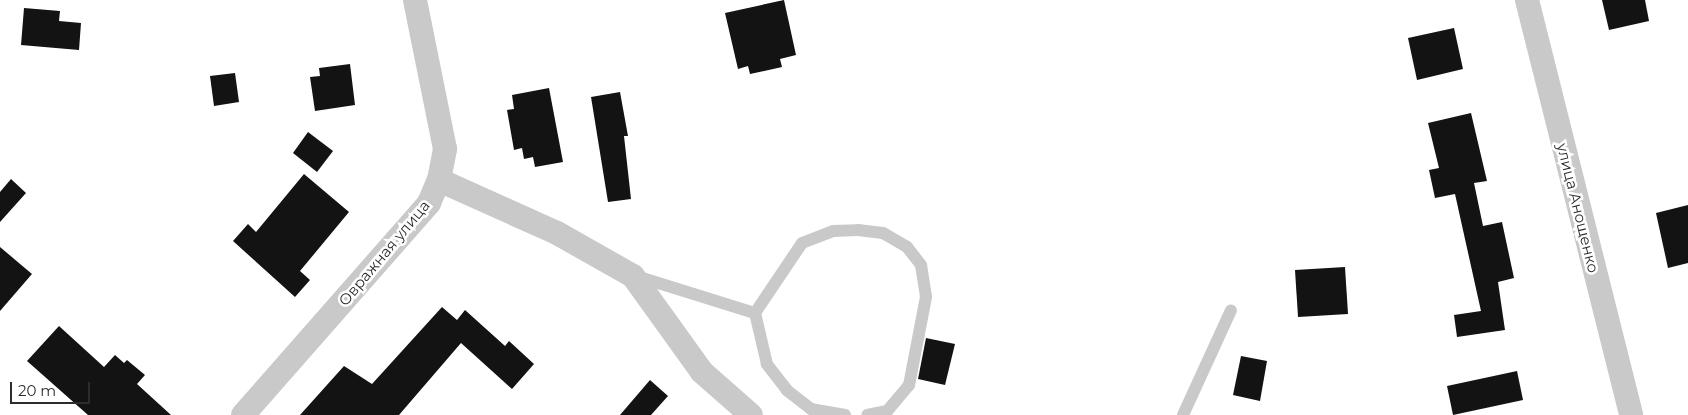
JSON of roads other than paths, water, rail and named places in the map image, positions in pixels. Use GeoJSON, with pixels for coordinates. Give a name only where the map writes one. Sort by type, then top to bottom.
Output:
{"type":"FeatureCollection","features":[{"type":"Feature","properties":{"kind":"street","name":"Овражная улица"},"geometry":{"type":"LineString","coordinates":[[243,415],[429,203],[439,180],[445,149],[415,0]]}},
{"type":"Feature","properties":{"kind":"street","name":"улица Анощенко"},"geometry":{"type":"LineString","coordinates":[[1527,0],[1631,415]]}},
{"type":"Feature","properties":{"kind":"street"},"geometry":{"type":"LineString","coordinates":[[439,180],[557,233],[633,276],[702,372],[751,415]]}},
{"type":"Feature","properties":{"kind":"lane"},"geometry":{"type":"LineString","coordinates":[[845,415],[812,409],[787,390],[767,364],[755,313],[802,243],[832,231],[858,230],[883,233],[907,247],[921,265],[926,297],[909,385],[887,410],[867,415]]}},
{"type":"Feature","properties":{"kind":"lane"},"geometry":{"type":"LineString","coordinates":[[633,276],[755,313]]}},
{"type":"Feature","properties":{"kind":"lane"},"geometry":{"type":"LineString","coordinates":[[1183,415],[1231,310]]}}]}
